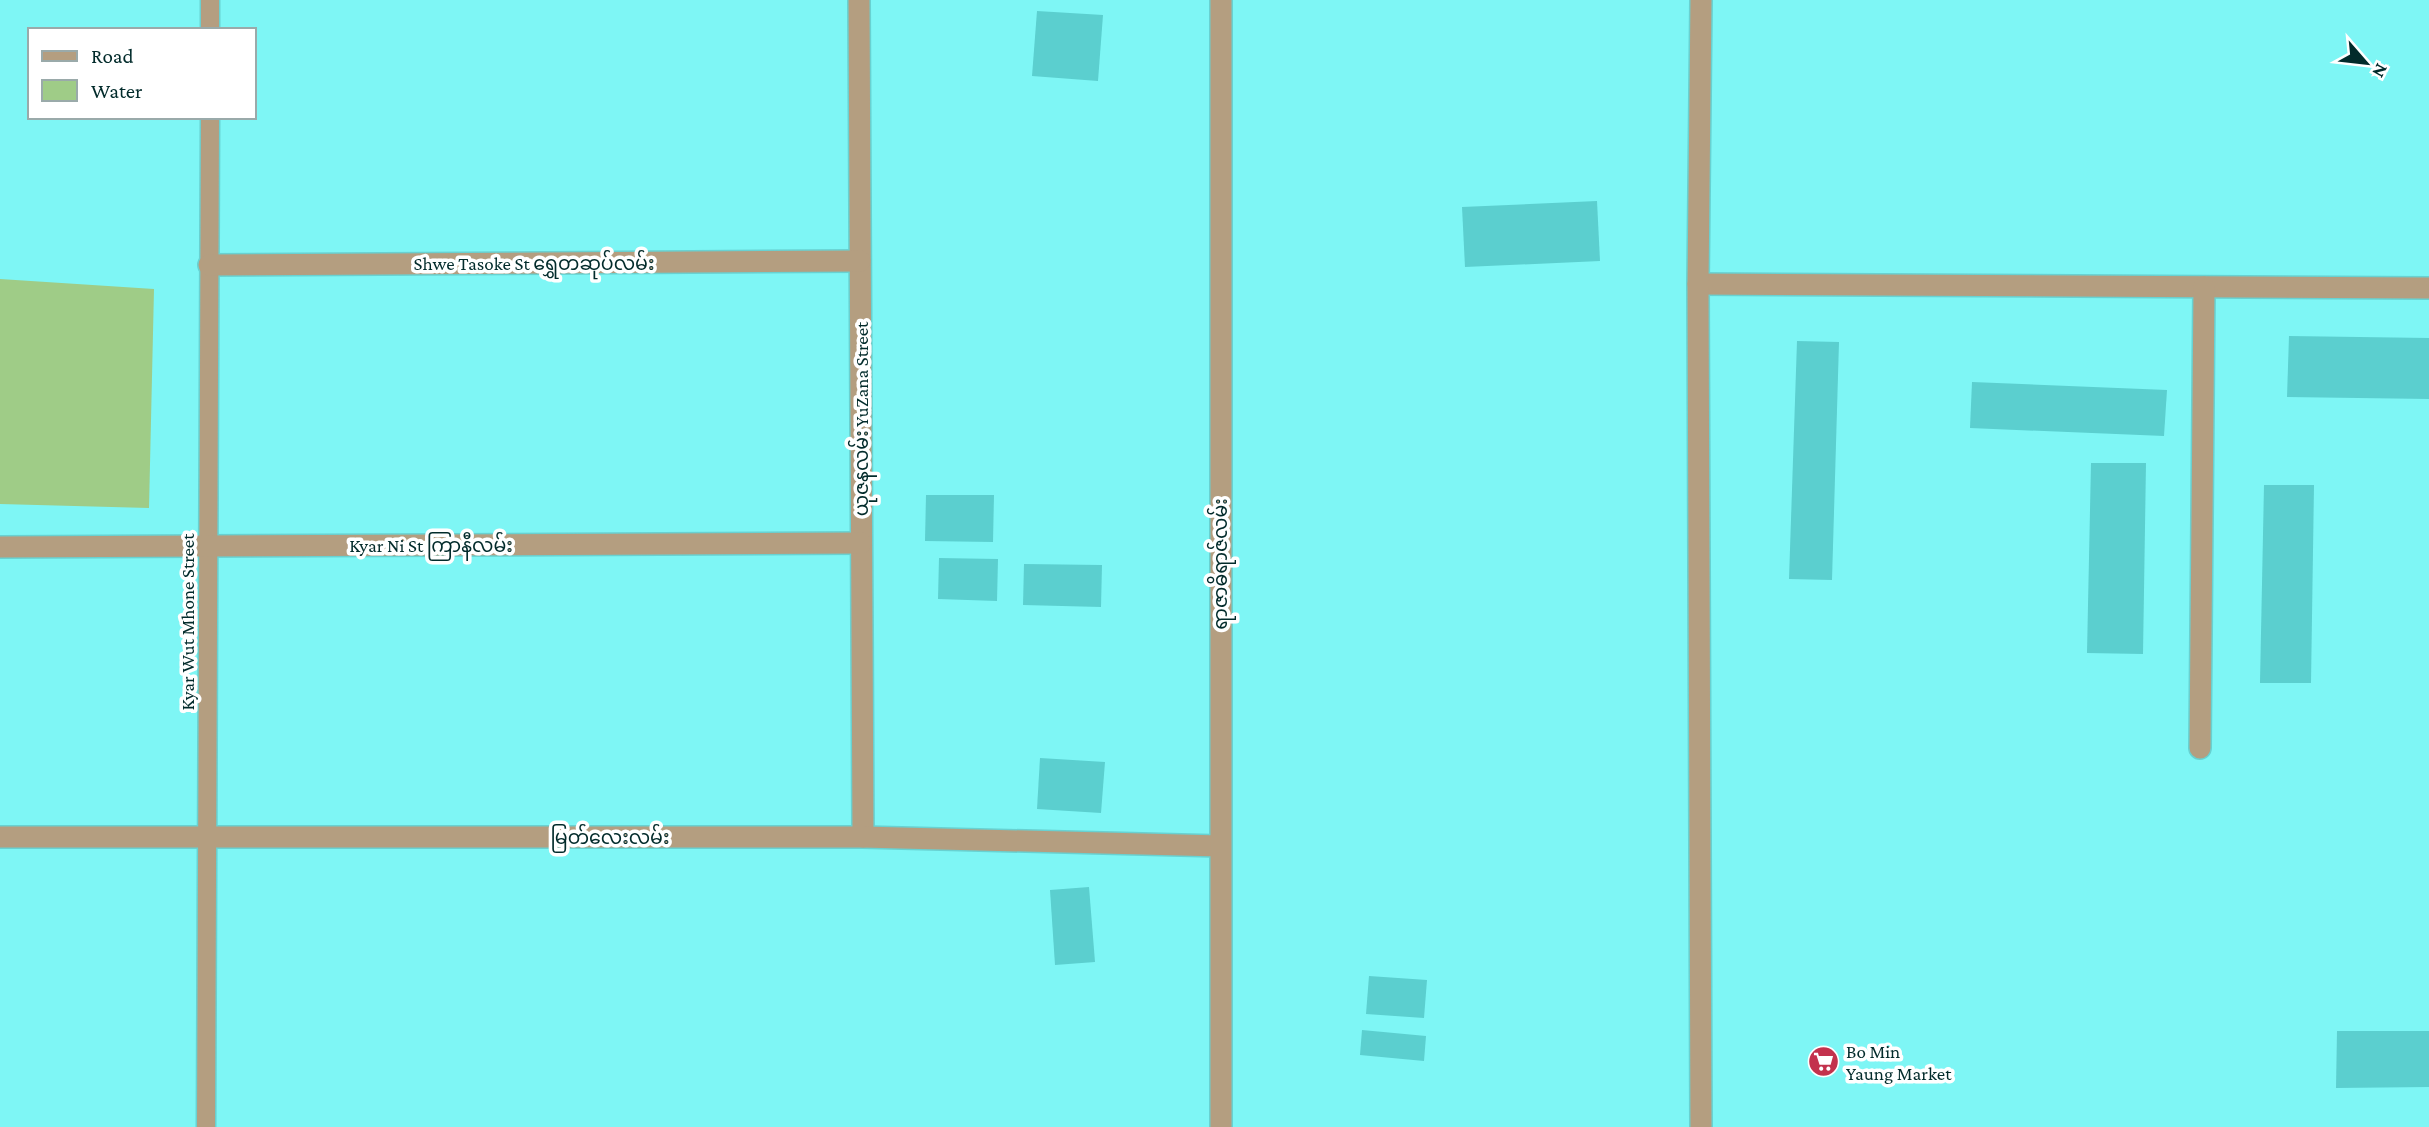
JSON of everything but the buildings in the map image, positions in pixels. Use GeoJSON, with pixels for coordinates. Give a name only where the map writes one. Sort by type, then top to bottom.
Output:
{"type":"FeatureCollection","features":[{"type":"Feature","properties":{"kind":"street","name":"ယုဇနလမ်း YuZana Street"},"geometry":{"type":"LineString","coordinates":[[859,0],[863,837]]}},
{"type":"Feature","properties":{"kind":"street","name":"ရာဇာဓိရာဇ်လမ်း"},"geometry":{"type":"LineString","coordinates":[[1221,0],[1221,1127]]}},
{"type":"Feature","properties":{"kind":"street"},"geometry":{"type":"LineString","coordinates":[[1700,1127],[1698,284],[1701,0]]}},
{"type":"Feature","properties":{"kind":"street","name":"Shwe Tasoke St ရွှေတဆုပ်လမ်း"},"geometry":{"type":"LineString","coordinates":[[209,265],[860,261]]}},
{"type":"Feature","properties":{"kind":"street"},"geometry":{"type":"LineString","coordinates":[[1698,284],[2429,288]]}},
{"type":"Feature","properties":{"kind":"street"},"geometry":{"type":"LineString","coordinates":[[2200,748],[2204,287]]}},
{"type":"Feature","properties":{"kind":"street","name":"Kyar Ni St ကြာနီလမ်း"},"geometry":{"type":"LineString","coordinates":[[0,547],[861,543]]}},
{"type":"Feature","properties":{"kind":"street","name":"မြတ်လေးလမ်း"},"geometry":{"type":"LineString","coordinates":[[0,837],[863,837],[1220,845]]}},
{"type":"Feature","properties":{"kind":"lane"},"geometry":{"type":"LineString","coordinates":[[210,0],[210,28]]}},
{"type":"Feature","properties":{"kind":"lane","name":"Kyar Wut Mhone Street"},"geometry":{"type":"LineString","coordinates":[[206,1127],[210,119]]}},
{"type":"Feature","properties":{"kind":"water"},"geometry":{"type":"Polygon","coordinates":[[[0,279],[154,289],[149,508],[0,504],[0,279]]]}},
{"type":"Feature","properties":{"kind":"place","name":"Bo Min Yaung Market"},"geometry":{"type":"Point","coordinates":[1823,1062]}}]}
